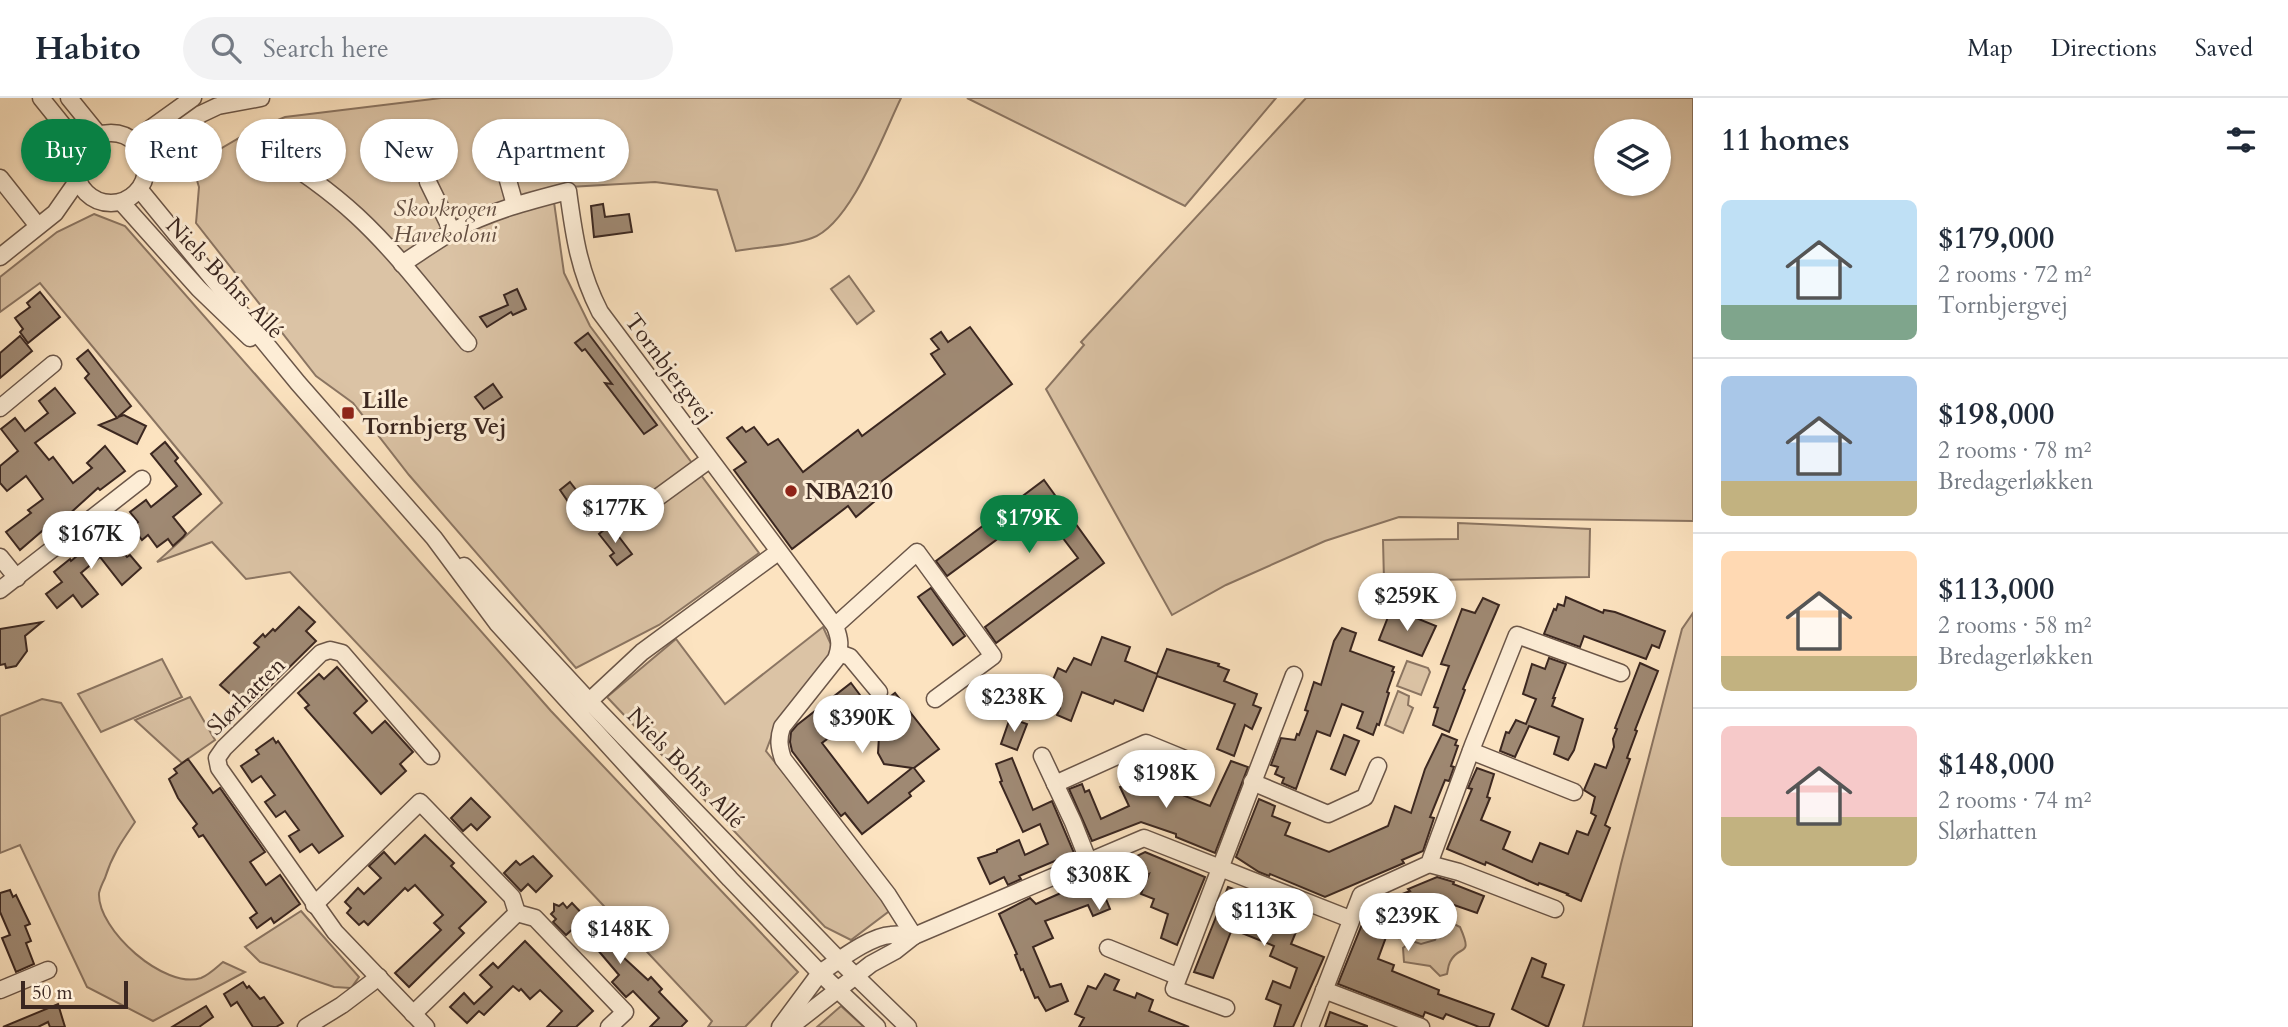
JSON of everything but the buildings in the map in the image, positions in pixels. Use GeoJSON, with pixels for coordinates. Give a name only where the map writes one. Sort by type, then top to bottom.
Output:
{"type":"FeatureCollection","features":[{"type":"Feature","properties":{"kind":"street"},"geometry":{"type":"LineString","coordinates":[[41,98],[58,119]]}},
{"type":"Feature","properties":{"kind":"street"},"geometry":{"type":"LineString","coordinates":[[69,98],[86,119]]}},
{"type":"Feature","properties":{"kind":"street"},"geometry":{"type":"LineString","coordinates":[[164,119],[193,98]]}},
{"type":"Feature","properties":{"kind":"street"},"geometry":{"type":"LineString","coordinates":[[194,119],[218,106],[261,98]]}},
{"type":"Feature","properties":{"kind":"street"},"geometry":{"type":"LineString","coordinates":[[1,180],[38,226]]}},
{"type":"Feature","properties":{"kind":"street"},"geometry":{"type":"LineString","coordinates":[[0,257],[55,212],[77,182]]}},
{"type":"Feature","properties":{"kind":"street"},"geometry":{"type":"LineString","coordinates":[[80,182],[91,197],[106,204],[122,202],[140,190],[143,182]]}},
{"type":"Feature","properties":{"kind":"street"},"geometry":{"type":"LineString","coordinates":[[317,182],[359,217],[468,343]]}},
{"type":"Feature","properties":{"kind":"street"},"geometry":{"type":"LineString","coordinates":[[402,264],[452,231],[515,205],[508,182]]}},
{"type":"Feature","properties":{"kind":"street"},"geometry":{"type":"LineString","coordinates":[[428,183],[452,231]]}},
{"type":"Feature","properties":{"kind":"street","name":"Niels Bohrs Allé"},"geometry":{"type":"LineString","coordinates":[[140,190],[298,383],[434,538],[480,582],[830,967]]}},
{"type":"Feature","properties":{"kind":"street","name":"Tornbjergvej"},"geometry":{"type":"LineString","coordinates":[[515,205],[568,191],[575,248],[591,295],[600,312],[835,626],[840,638],[839,653]]}},
{"type":"Feature","properties":{"kind":"street"},"geometry":{"type":"LineString","coordinates":[[55,212],[91,197]]}},
{"type":"Feature","properties":{"kind":"street","name":"Niels Bohrs Allé"},"geometry":{"type":"LineString","coordinates":[[122,202],[199,289],[298,383]]}},
{"type":"Feature","properties":{"kind":"street"},"geometry":{"type":"LineString","coordinates":[[0,408],[53,364]]}},
{"type":"Feature","properties":{"kind":"street"},"geometry":{"type":"LineString","coordinates":[[646,506],[709,460]]}},
{"type":"Feature","properties":{"kind":"street"},"geometry":{"type":"LineString","coordinates":[[0,590],[142,479]]}},
{"type":"Feature","properties":{"kind":"street","name":"Niels Bohrs Allé"},"geometry":{"type":"LineString","coordinates":[[434,538],[496,623],[730,879],[753,889],[847,984],[908,1027]]}},
{"type":"Feature","properties":{"kind":"street"},"geometry":{"type":"LineString","coordinates":[[578,713],[588,700],[642,652],[778,552]]}},
{"type":"Feature","properties":{"kind":"street"},"geometry":{"type":"LineString","coordinates":[[835,626],[917,552],[993,656],[935,699]]}},
{"type":"Feature","properties":{"kind":"street"},"geometry":{"type":"LineString","coordinates":[[0,557],[17,578]]}},
{"type":"Feature","properties":{"kind":"street"},"geometry":{"type":"LineString","coordinates":[[1429,864],[1517,635],[1621,673]]}},
{"type":"Feature","properties":{"kind":"street","name":"Slørhatten"},"geometry":{"type":"LineString","coordinates":[[426,1027],[335,932],[314,905],[219,768],[218,758],[224,748],[321,653],[330,650],[342,653],[431,756]]}},
{"type":"Feature","properties":{"kind":"street"},"geometry":{"type":"LineString","coordinates":[[878,692],[850,657],[839,653],[782,727],[778,738],[779,747],[783,759],[888,895],[914,936]]}},
{"type":"Feature","properties":{"kind":"street"},"geometry":{"type":"LineString","coordinates":[[1226,1008],[1174,989],[1294,675]]}},
{"type":"Feature","properties":{"kind":"street"},"geometry":{"type":"LineString","coordinates":[[1055,784],[1146,743],[1185,758]]}},
{"type":"Feature","properties":{"kind":"street"},"geometry":{"type":"LineString","coordinates":[[1471,751],[1574,792]]}},
{"type":"Feature","properties":{"kind":"street"},"geometry":{"type":"LineString","coordinates":[[1042,756],[1088,860]]}},
{"type":"Feature","properties":{"kind":"street"},"geometry":{"type":"LineString","coordinates":[[1252,782],[1328,814],[1365,797],[1378,766]]}},
{"type":"Feature","properties":{"kind":"street"},"geometry":{"type":"LineString","coordinates":[[314,905],[420,802],[512,897],[517,913]]}},
{"type":"Feature","properties":{"kind":"street"},"geometry":{"type":"LineString","coordinates":[[790,1027],[914,936],[1144,838],[1350,919]]}},
{"type":"Feature","properties":{"kind":"street"},"geometry":{"type":"LineString","coordinates":[[1310,1027],[1361,895],[1429,864],[1459,872],[1555,909]]}},
{"type":"Feature","properties":{"kind":"street"},"geometry":{"type":"LineString","coordinates":[[414,1014],[517,913]]}},
{"type":"Feature","properties":{"kind":"street"},"geometry":{"type":"LineString","coordinates":[[517,913],[535,918],[625,1012],[609,1027]]}},
{"type":"Feature","properties":{"kind":"street"},"geometry":{"type":"LineString","coordinates":[[780,1027],[830,967],[859,947],[889,934],[914,936]]}},
{"type":"Feature","properties":{"kind":"street"},"geometry":{"type":"LineString","coordinates":[[1108,948],[1177,976]]}},
{"type":"Feature","properties":{"kind":"street"},"geometry":{"type":"LineString","coordinates":[[830,967],[894,1027]]}},
{"type":"Feature","properties":{"kind":"street"},"geometry":{"type":"LineString","coordinates":[[0,990],[48,970]]}},
{"type":"Feature","properties":{"kind":"street"},"geometry":{"type":"LineString","coordinates":[[306,1027],[342,1005],[379,977]]}},
{"type":"Feature","properties":{"kind":"street","name":"Niels Bohrs Allé"},"geometry":{"type":"LineString","coordinates":[[847,984],[877,1027]]}},
{"type":"Feature","properties":{"kind":"street"},"geometry":{"type":"LineString","coordinates":[[1324,990],[1421,1027]]}},
{"type":"Feature","properties":{"kind":"green space","name":"Skovkrogen Havekoloni"},"geometry":{"type":"Polygon","coordinates":[[[441,98],[901,98],[853,197],[826,229],[804,241],[736,251],[717,190],[655,182],[552,188],[564,273],[590,326],[759,553],[659,625],[576,668],[409,475],[353,403],[316,376],[196,223],[197,182],[222,182],[222,148],[236,140],[236,182],[346,182],[346,119],[280,119],[441,98]]]}},
{"type":"Feature","properties":{"kind":"green space"},"geometry":{"type":"Polygon","coordinates":[[[967,98],[1276,98],[1185,206],[967,98]]]}},
{"type":"Feature","properties":{"kind":"green space"},"geometry":{"type":"Polygon","coordinates":[[[1306,98],[1693,98],[1693,521],[1399,517],[1325,541],[1226,585],[1172,615],[1046,389],[1084,345],[1081,342],[1306,98]]]}},
{"type":"Feature","properties":{"kind":"green space"},"geometry":{"type":"Polygon","coordinates":[[[94,214],[125,226],[551,711],[798,972],[745,1027],[708,1027],[712,1021],[290,572],[246,579],[212,542],[157,562],[222,503],[40,283],[0,312],[0,277],[57,232],[94,214]]]}},
{"type":"Feature","properties":{"kind":"green space"},"geometry":{"type":"Polygon","coordinates":[[[849,276],[874,311],[857,324],[831,289],[849,276]]]}},
{"type":"Feature","properties":{"kind":"green space"},"geometry":{"type":"Polygon","coordinates":[[[1458,523],[1590,529],[1589,577],[1384,581],[1383,540],[1458,539],[1458,523]]]}},
{"type":"Feature","properties":{"kind":"green space"},"geometry":{"type":"Polygon","coordinates":[[[1693,613],[1693,1027],[1583,1027],[1621,864],[1682,629],[1693,613]]]}},
{"type":"Feature","properties":{"kind":"green space"},"geometry":{"type":"Polygon","coordinates":[[[823,627],[834,651],[774,730],[766,751],[892,909],[851,940],[825,927],[607,697],[676,639],[725,704],[823,627]]]}},
{"type":"Feature","properties":{"kind":"green space"},"geometry":{"type":"Polygon","coordinates":[[[162,659],[182,697],[101,732],[78,694],[162,659]]]}},
{"type":"Feature","properties":{"kind":"green space"},"geometry":{"type":"Polygon","coordinates":[[[1407,661],[1428,668],[1430,672],[1421,695],[1397,686],[1407,661]]]}},
{"type":"Feature","properties":{"kind":"green space"},"geometry":{"type":"Polygon","coordinates":[[[1398,691],[1409,696],[1408,705],[1413,708],[1403,733],[1385,725],[1398,691]]]}},
{"type":"Feature","properties":{"kind":"green space"},"geometry":{"type":"Polygon","coordinates":[[[190,697],[215,740],[182,763],[135,720],[190,697]]]}},
{"type":"Feature","properties":{"kind":"green space"},"geometry":{"type":"Polygon","coordinates":[[[42,699],[61,703],[135,822],[114,855],[99,893],[101,908],[109,924],[136,954],[170,975],[186,979],[201,978],[223,962],[245,972],[153,1021],[87,987],[20,845],[0,853],[0,716],[42,699]]]}},
{"type":"Feature","properties":{"kind":"green space"},"geometry":{"type":"Polygon","coordinates":[[[301,911],[359,977],[351,988],[334,987],[260,962],[245,947],[301,911]]]}},
{"type":"Feature","properties":{"kind":"green space"},"geometry":{"type":"Polygon","coordinates":[[[1452,923],[1460,927],[1466,943],[1464,949],[1454,956],[1449,964],[1447,974],[1440,976],[1430,966],[1404,962],[1403,948],[1412,941],[1421,944],[1435,940],[1441,928],[1452,923]]]}},
{"type":"Feature","properties":{"kind":"green space"},"geometry":{"type":"Polygon","coordinates":[[[841,1006],[864,1027],[817,1027],[841,1006]]]}},
{"type":"Feature","properties":{"kind":"place","name":"Lille Tornbjerg Vej"},"geometry":{"type":"Point","coordinates":[348,413]}},
{"type":"Feature","properties":{"kind":"place","name":"NBA210"},"geometry":{"type":"Point","coordinates":[791,491]}}]}
